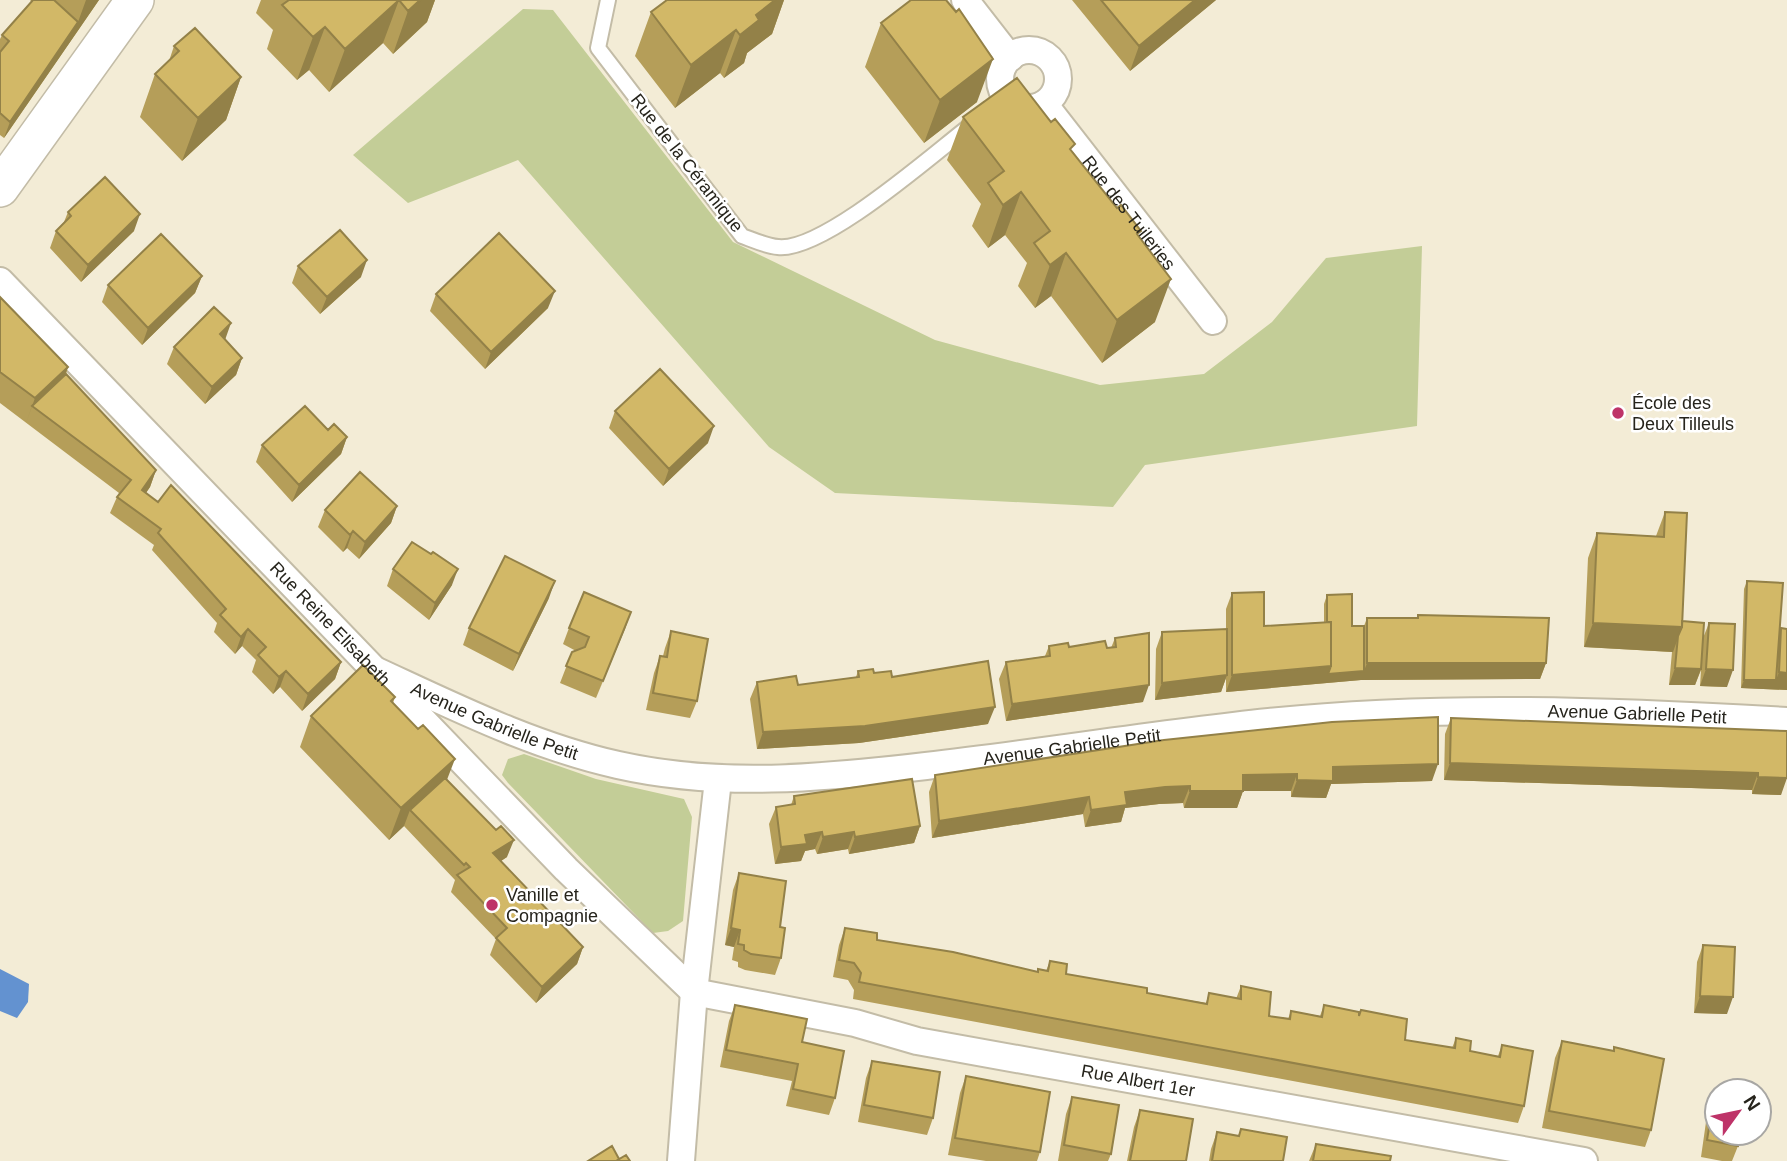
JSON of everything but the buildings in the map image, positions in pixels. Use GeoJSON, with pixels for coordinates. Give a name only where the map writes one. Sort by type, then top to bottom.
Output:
{"type":"FeatureCollection","features":[{"type":"Feature","properties":{"kind":"street"},"geometry":{"type":"LineString","coordinates":[[0,188],[135,0]]}},
{"type":"Feature","properties":{"kind":"street"},"geometry":{"type":"LineString","coordinates":[[965,0],[1010,58]]}},
{"type":"Feature","properties":{"kind":"street"},"geometry":{"type":"LineString","coordinates":[[1029,50],[1049,58],[1058,77],[1056,88],[1044,104],[1024,107],[996,105],[1000,76],[1010,58],[1029,50]]}},
{"type":"Feature","properties":{"kind":"street","name":"Rue des Tuileries"},"geometry":{"type":"LineString","coordinates":[[1044,104],[1213,321]]}},
{"type":"Feature","properties":{"kind":"street","name":"Rue Reine Elisabeth"},"geometry":{"type":"LineString","coordinates":[[0,281],[566,869],[694,992]]}},
{"type":"Feature","properties":{"kind":"street","name":"Avenue Gabrielle Petit"},"geometry":{"type":"LineString","coordinates":[[377,671],[502,729],[617,765],[718,780],[818,779],[1270,722],[1403,712],[1565,712],[1787,721]]}},
{"type":"Feature","properties":{"kind":"street"},"geometry":{"type":"LineString","coordinates":[[681,1161],[694,992],[718,780]]}},
{"type":"Feature","properties":{"kind":"street","name":"Rue Albert 1er"},"geometry":{"type":"LineString","coordinates":[[694,992],[855,1023],[917,1041],[1584,1161]]}},
{"type":"Feature","properties":{"kind":"lane","name":"Rue de la Céramique"},"geometry":{"type":"LineString","coordinates":[[608,0],[598,48],[742,236],[780,248],[814,237],[848,221],[996,105]]}},
{"type":"Feature","properties":{"kind":"green space"},"geometry":{"type":"Polygon","coordinates":[[[523,9],[553,10],[733,242],[935,340],[1100,385],[1204,374],[1272,322],[1326,258],[1422,246],[1417,426],[1145,465],[1113,507],[835,493],[769,447],[518,160],[408,203],[353,155],[523,9]]]}},
{"type":"Feature","properties":{"kind":"green space"},"geometry":{"type":"Polygon","coordinates":[[[524,754],[596,779],[684,799],[692,817],[683,921],[668,931],[653,933],[508,783],[502,775],[508,759],[524,754]]]}},
{"type":"Feature","properties":{"kind":"water"},"geometry":{"type":"Polygon","coordinates":[[[0,969],[29,984],[28,1002],[17,1018],[0,1011],[0,969]]]}},
{"type":"Feature","properties":{"kind":"place","name":"École des Deux Tilleuls"},"geometry":{"type":"Point","coordinates":[1618,413]}},
{"type":"Feature","properties":{"kind":"place","name":"Vanille et Compagnie"},"geometry":{"type":"Point","coordinates":[492,905]}}]}
